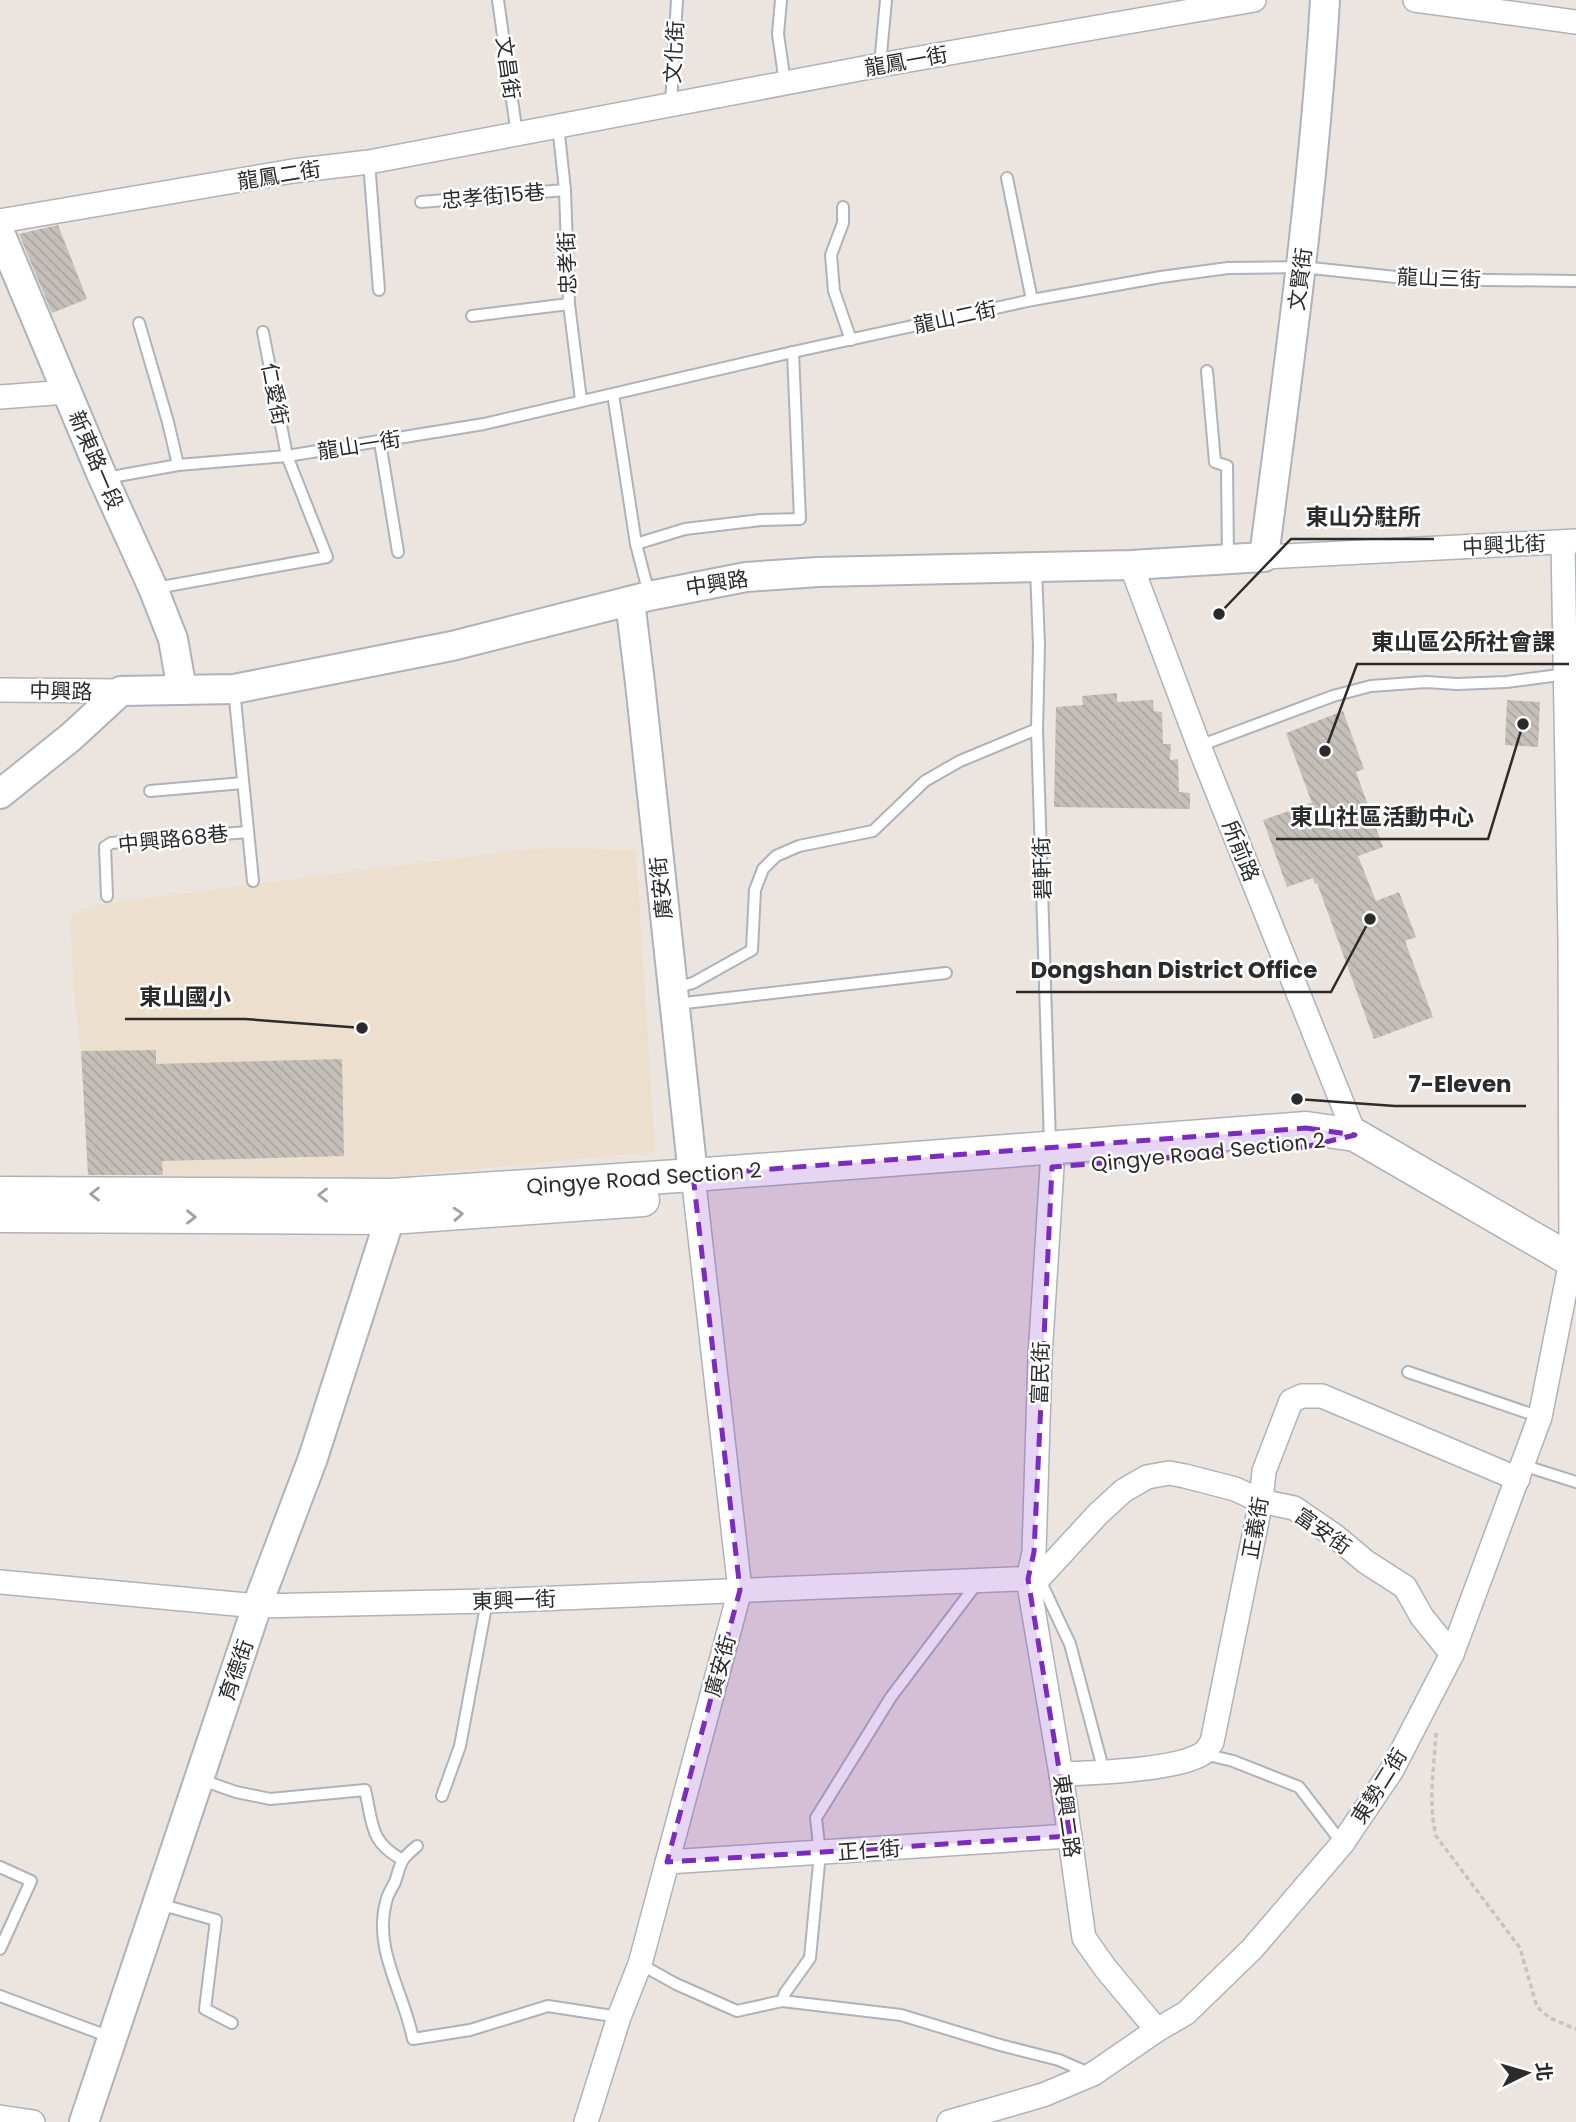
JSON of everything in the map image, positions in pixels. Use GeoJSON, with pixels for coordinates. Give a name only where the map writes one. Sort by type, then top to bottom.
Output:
{"type":"FeatureCollection","features":[{"type":"Feature","properties":{"kind":"main road","name":"Qingye Road Section 2"},"geometry":{"type":"LineString","coordinates":[[0,1216],[391,1207],[1051,1157],[1306,1128],[1355,1135]]}},
{"type":"Feature","properties":{"kind":"main road"},"geometry":{"type":"LineString","coordinates":[[1355,1135],[1574,1262]]}},
{"type":"Feature","properties":{"kind":"main road","name":"Qingye Road Section 2"},"geometry":{"type":"LineString","coordinates":[[0,1193],[391,1207]]}},
{"type":"Feature","properties":{"kind":"street","name":"龍鳳一街"},"geometry":{"type":"LineString","coordinates":[[558,125],[880,65],[1254,0]]}},
{"type":"Feature","properties":{"kind":"street","name":"文賢街"},"geometry":{"type":"LineString","coordinates":[[1264,557],[1320,94],[1325,0]]}},
{"type":"Feature","properties":{"kind":"street"},"geometry":{"type":"LineString","coordinates":[[1415,0],[1576,22]]}},
{"type":"Feature","properties":{"kind":"street","name":"龍鳳二街"},"geometry":{"type":"LineString","coordinates":[[0,221],[293,172],[369,162],[558,125]]}},
{"type":"Feature","properties":{"kind":"street","name":"新東路一段"},"geometry":{"type":"LineString","coordinates":[[0,233],[103,478],[153,588],[173,639],[182,690]]}},
{"type":"Feature","properties":{"kind":"street"},"geometry":{"type":"LineString","coordinates":[[0,397],[67,392]]}},
{"type":"Feature","properties":{"kind":"street","name":"中興北街"},"geometry":{"type":"LineString","coordinates":[[1264,557],[1570,542]]}},
{"type":"Feature","properties":{"kind":"street","name":"東勢二街"},"geometry":{"type":"LineString","coordinates":[[949,2122],[1043,2095],[1093,2074],[1186,2014],[1252,1949],[1342,1844],[1392,1770],[1452,1654],[1540,1417],[1574,1262],[1570,542]]}},
{"type":"Feature","properties":{"kind":"street","name":"中興路"},"geometry":{"type":"LineString","coordinates":[[0,690],[234,689],[452,646],[639,599],[746,577],[818,572],[1036,569],[1264,557]]}},
{"type":"Feature","properties":{"kind":"street","name":"所前路"},"geometry":{"type":"LineString","coordinates":[[1131,565],[1199,746],[1355,1135]]}},
{"type":"Feature","properties":{"kind":"street","name":"廣安街"},"geometry":{"type":"LineString","coordinates":[[586,2122],[619,2017],[640,1964],[740,1590],[672,996],[640,683],[639,599]]}},
{"type":"Feature","properties":{"kind":"street"},"geometry":{"type":"LineString","coordinates":[[0,794],[71,737],[121,691]]}},
{"type":"Feature","properties":{"kind":"street","name":"富民街"},"geometry":{"type":"LineString","coordinates":[[1034,1579],[1040,1357],[1051,1157]]}},
{"type":"Feature","properties":{"kind":"street","name":"育德街"},"geometry":{"type":"LineString","coordinates":[[84,2122],[257,1606],[313,1458],[391,1207]]}},
{"type":"Feature","properties":{"kind":"street","name":"正義街"},"geometry":{"type":"LineString","coordinates":[[1204,1754],[1212,1742],[1261,1502],[1264,1471],[1291,1401],[1302,1396],[1322,1396],[1520,1472]]}},
{"type":"Feature","properties":{"kind":"street","name":"富安街"},"geometry":{"type":"LineString","coordinates":[[1034,1579],[1123,1491],[1147,1477],[1168,1473],[1185,1476],[1235,1489],[1261,1502],[1294,1508],[1335,1536],[1366,1562],[1405,1587],[1422,1617],[1452,1654]]}},
{"type":"Feature","properties":{"kind":"street","name":"東興一街"},"geometry":{"type":"LineString","coordinates":[[0,1582],[257,1606],[487,1601],[1034,1579]]}},
{"type":"Feature","properties":{"kind":"street","name":"東興二路"},"geometry":{"type":"LineString","coordinates":[[1034,1579],[1084,1938],[1105,1969],[1157,2031]]}},
{"type":"Feature","properties":{"kind":"street"},"geometry":{"type":"LineString","coordinates":[[1061,1774],[1177,1763],[1204,1754]]}},
{"type":"Feature","properties":{"kind":"street","name":"正仁街"},"geometry":{"type":"LineString","coordinates":[[667,1862],[1070,1836]]}},
{"type":"Feature","properties":{"kind":"street"},"geometry":{"type":"LineString","coordinates":[[0,2117],[33,2122]]}},
{"type":"Feature","properties":{"kind":"lane","name":"文昌街"},"geometry":{"type":"LineString","coordinates":[[498,0],[517,135]]}},
{"type":"Feature","properties":{"kind":"lane","name":"文化街"},"geometry":{"type":"LineString","coordinates":[[671,104],[677,0]]}},
{"type":"Feature","properties":{"kind":"lane"},"geometry":{"type":"LineString","coordinates":[[781,0],[778,34],[785,83]]}},
{"type":"Feature","properties":{"kind":"lane"},"geometry":{"type":"LineString","coordinates":[[880,65],[886,0]]}},
{"type":"Feature","properties":{"kind":"lane","name":"忠孝街"},"geometry":{"type":"LineString","coordinates":[[558,125],[565,190],[569,304],[581,400]]}},
{"type":"Feature","properties":{"kind":"lane"},"geometry":{"type":"LineString","coordinates":[[369,162],[379,290]]}},
{"type":"Feature","properties":{"kind":"lane"},"geometry":{"type":"LineString","coordinates":[[1007,177],[1032,300]]}},
{"type":"Feature","properties":{"kind":"lane","name":"忠孝街15巷"},"geometry":{"type":"LineString","coordinates":[[421,202],[565,190]]}},
{"type":"Feature","properties":{"kind":"lane"},"geometry":{"type":"LineString","coordinates":[[843,207],[844,223],[831,255],[834,291],[851,340]]}},
{"type":"Feature","properties":{"kind":"lane","name":"龍山三街"},"geometry":{"type":"LineString","coordinates":[[1301,267],[1414,279],[1576,281]]}},
{"type":"Feature","properties":{"kind":"lane","name":"龍山二街"},"geometry":{"type":"LineString","coordinates":[[613,394],[1032,300],[1228,268],[1301,267]]}},
{"type":"Feature","properties":{"kind":"lane"},"geometry":{"type":"LineString","coordinates":[[472,316],[569,304]]}},
{"type":"Feature","properties":{"kind":"lane"},"geometry":{"type":"LineString","coordinates":[[139,323],[178,465]]}},
{"type":"Feature","properties":{"kind":"lane","name":"仁愛街"},"geometry":{"type":"LineString","coordinates":[[153,588],[327,557],[287,456],[263,332]]}},
{"type":"Feature","properties":{"kind":"lane"},"geometry":{"type":"LineString","coordinates":[[636,544],[685,529],[761,520],[800,519],[793,352]]}},
{"type":"Feature","properties":{"kind":"lane"},"geometry":{"type":"LineString","coordinates":[[1207,371],[1215,462],[1227,466],[1228,559]]}},
{"type":"Feature","properties":{"kind":"lane"},"geometry":{"type":"LineString","coordinates":[[613,394],[636,544],[639,599]]}},
{"type":"Feature","properties":{"kind":"lane","name":"龍山一街"},"geometry":{"type":"LineString","coordinates":[[103,478],[178,465],[287,456],[380,442],[484,424],[613,394]]}},
{"type":"Feature","properties":{"kind":"lane"},"geometry":{"type":"LineString","coordinates":[[380,442],[398,552]]}},
{"type":"Feature","properties":{"kind":"lane","name":"碧軒街"},"geometry":{"type":"LineString","coordinates":[[1036,569],[1039,646],[1037,729],[1051,1157]]}},
{"type":"Feature","properties":{"kind":"lane"},"geometry":{"type":"LineString","coordinates":[[1199,746],[1333,696],[1371,686],[1426,682],[1506,682],[1571,674]]}},
{"type":"Feature","properties":{"kind":"lane"},"geometry":{"type":"LineString","coordinates":[[234,689],[253,881]]}},
{"type":"Feature","properties":{"kind":"lane"},"geometry":{"type":"LineString","coordinates":[[672,996],[752,950],[755,890],[763,869],[775,856],[799,846],[873,831],[925,781],[970,756],[1037,729]]}},
{"type":"Feature","properties":{"kind":"lane"},"geometry":{"type":"LineString","coordinates":[[150,791],[243,783]]}},
{"type":"Feature","properties":{"kind":"lane","name":"中興路68巷"},"geometry":{"type":"LineString","coordinates":[[107,896],[105,847],[111,843],[248,832]]}},
{"type":"Feature","properties":{"kind":"lane"},"geometry":{"type":"LineString","coordinates":[[672,996],[946,973]]}},
{"type":"Feature","properties":{"kind":"lane"},"geometry":{"type":"LineString","coordinates":[[1408,1371],[1540,1417]]}},
{"type":"Feature","properties":{"kind":"lane"},"geometry":{"type":"LineString","coordinates":[[1520,1472],[1576,1482]]}},
{"type":"Feature","properties":{"kind":"lane"},"geometry":{"type":"LineString","coordinates":[[1034,1579],[1070,1644],[1104,1772]]}},
{"type":"Feature","properties":{"kind":"lane"},"geometry":{"type":"LineString","coordinates":[[782,2001],[810,1958],[820,1853],[816,1818],[891,1697],[978,1583]]}},
{"type":"Feature","properties":{"kind":"lane"},"geometry":{"type":"LineString","coordinates":[[442,1796],[460,1746],[487,1601]]}},
{"type":"Feature","properties":{"kind":"lane"},"geometry":{"type":"LineString","coordinates":[[1204,1754],[1233,1761],[1299,1787],[1342,1844]]}},
{"type":"Feature","properties":{"kind":"lane"},"geometry":{"type":"LineString","coordinates":[[199,1779],[236,1792],[270,1799],[365,1790],[374,1834],[383,1849],[401,1859]]}},
{"type":"Feature","properties":{"kind":"lane"},"geometry":{"type":"LineString","coordinates":[[417,1846],[401,1859],[386,1902],[383,1942],[408,2015],[413,2039],[470,2030],[548,2006],[619,2017]]}},
{"type":"Feature","properties":{"kind":"lane"},"geometry":{"type":"LineString","coordinates":[[0,1867],[30,1881],[0,1949]]}},
{"type":"Feature","properties":{"kind":"lane"},"geometry":{"type":"LineString","coordinates":[[157,1903],[216,1920],[205,2009],[232,2023]]}},
{"type":"Feature","properties":{"kind":"lane"},"geometry":{"type":"LineString","coordinates":[[640,1964],[676,1984],[737,2011],[782,2001],[901,2015],[1059,2060],[1093,2074]]}},
{"type":"Feature","properties":{"kind":"lane"},"geometry":{"type":"LineString","coordinates":[[0,1996],[112,2038]]}},
{"type":"Feature","properties":{"kind":"path"},"geometry":{"type":"LineString","coordinates":[[1429,1697],[1437,1724],[1432,1801],[1432,1822],[1436,1836],[1520,1948],[1537,2007],[1550,2018],[1576,2029]]}},
{"type":"Feature","properties":{"kind":"highlighted area"},"geometry":{"type":"Polygon","coordinates":[[[1306,1128],[1355,1135],[1305,1147],[1052,1167],[1034,1552],[1028,1579],[1070,1836],[667,1862],[740,1590],[693,1175],[1306,1128]]]}},
{"type":"Feature","properties":{"kind":"shaded area"},"geometry":{"type":"Polygon","coordinates":[[[527,849],[636,850],[655,1152],[379,1178],[163,1182],[156,1050],[81,1051],[75,1005],[70,917],[101,904],[527,849]]]}},
{"type":"Feature","properties":{"kind":"building"},"geometry":{"type":"Polygon","coordinates":[[[58,225],[87,299],[52,313],[19,234],[58,225]]]}},
{"type":"Feature","properties":{"kind":"building"},"geometry":{"type":"Polygon","coordinates":[[[1117,693],[1117,702],[1153,700],[1154,711],[1162,712],[1163,744],[1171,744],[1170,760],[1178,759],[1179,792],[1190,793],[1190,809],[1054,807],[1056,707],[1083,705],[1082,696],[1117,693]]]}},
{"type":"Feature","properties":{"kind":"building"},"geometry":{"type":"Polygon","coordinates":[[[1507,700],[1540,702],[1538,747],[1505,745],[1507,700]]]}},
{"type":"Feature","properties":{"kind":"building"},"geometry":{"type":"Polygon","coordinates":[[[1343,711],[1364,769],[1356,772],[1383,847],[1358,856],[1376,901],[1399,892],[1416,937],[1405,941],[1433,1017],[1374,1039],[1317,883],[1315,884],[1313,878],[1287,887],[1263,820],[1312,803],[1286,733],[1343,711]]]}},
{"type":"Feature","properties":{"kind":"building"},"geometry":{"type":"Polygon","coordinates":[[[156,1050],[156,1064],[342,1059],[344,1156],[162,1161],[163,1175],[88,1175],[81,1051],[156,1050]]]}},
{"type":"Feature","properties":{"kind":"place","name":"東山分駐所"},"geometry":{"type":"Point","coordinates":[1219,614]}},
{"type":"Feature","properties":{"kind":"place","name":"東山社區活動中心"},"geometry":{"type":"Point","coordinates":[1523,724]}},
{"type":"Feature","properties":{"kind":"place","name":"東山區公所社會課"},"geometry":{"type":"Point","coordinates":[1325,751]}},
{"type":"Feature","properties":{"kind":"place","name":"Dongshan District Office"},"geometry":{"type":"Point","coordinates":[1370,919]}},
{"type":"Feature","properties":{"kind":"place","name":"東山國小"},"geometry":{"type":"Point","coordinates":[362,1028]}},
{"type":"Feature","properties":{"kind":"place","name":"7-Eleven"},"geometry":{"type":"Point","coordinates":[1297,1099]}}]}
